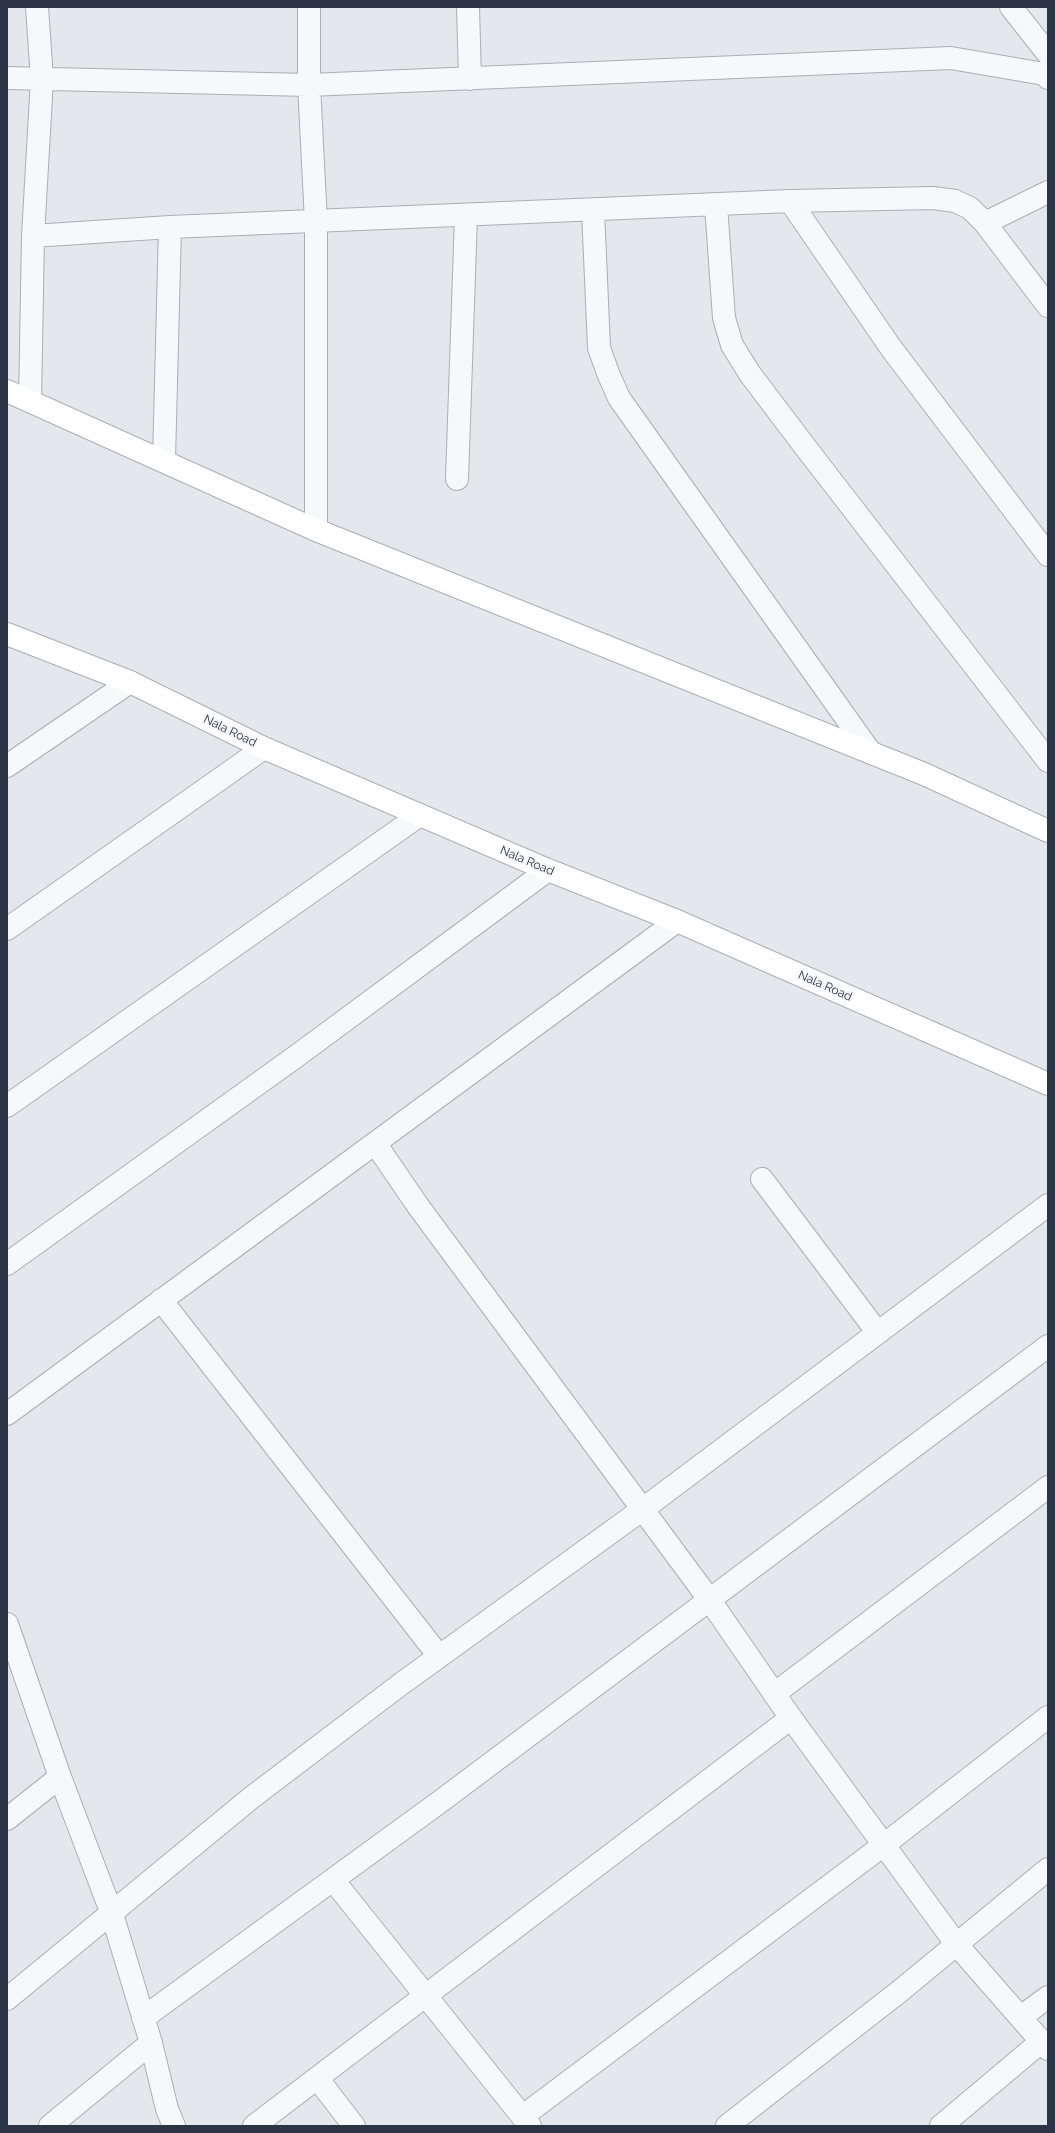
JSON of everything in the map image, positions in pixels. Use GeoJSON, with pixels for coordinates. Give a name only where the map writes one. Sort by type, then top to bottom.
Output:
{"type":"FeatureCollection","features":[{"type":"Feature","properties":{"kind":"street"},"geometry":{"type":"LineString","coordinates":[[30,401],[33,236],[42,79],[37,7]]}},
{"type":"Feature","properties":{"kind":"street"},"geometry":{"type":"LineString","coordinates":[[309,7],[309,85],[316,222],[316,530]]}},
{"type":"Feature","properties":{"kind":"street"},"geometry":{"type":"LineString","coordinates":[[468,7],[470,79]]}},
{"type":"Feature","properties":{"kind":"street"},"geometry":{"type":"LineString","coordinates":[[1011,7],[1047,69]]}},
{"type":"Feature","properties":{"kind":"street"},"geometry":{"type":"LineString","coordinates":[[7,78],[309,85],[951,58],[1047,69]]}},
{"type":"Feature","properties":{"kind":"street"},"geometry":{"type":"LineString","coordinates":[[984,223],[1048,192]]}},
{"type":"Feature","properties":{"kind":"street"},"geometry":{"type":"LineString","coordinates":[[33,236],[170,227],[466,216],[790,201],[933,198],[955,201],[970,208],[984,223],[1048,306]]}},
{"type":"Feature","properties":{"kind":"street"},"geometry":{"type":"LineString","coordinates":[[790,201],[891,348],[1048,555]]}},
{"type":"Feature","properties":{"kind":"street"},"geometry":{"type":"LineString","coordinates":[[716,205],[724,318],[732,345],[750,374],[806,448],[1048,761]]}},
{"type":"Feature","properties":{"kind":"street"},"geometry":{"type":"LineString","coordinates":[[593,210],[599,348],[619,398],[871,753]]}},
{"type":"Feature","properties":{"kind":"street"},"geometry":{"type":"LineString","coordinates":[[457,479],[466,216]]}},
{"type":"Feature","properties":{"kind":"street"},"geometry":{"type":"LineString","coordinates":[[164,460],[170,227]]}},
{"type":"Feature","properties":{"kind":"street"},"geometry":{"type":"LineString","coordinates":[[7,391],[164,460],[316,530],[924,774],[1048,831]]}},
{"type":"Feature","properties":{"kind":"street","name":"Nala Road"},"geometry":{"type":"LineString","coordinates":[[7,634],[130,682],[264,748],[548,870],[677,921],[1048,1084]]}},
{"type":"Feature","properties":{"kind":"street"},"geometry":{"type":"LineString","coordinates":[[7,766],[130,682]]}},
{"type":"Feature","properties":{"kind":"street"},"geometry":{"type":"LineString","coordinates":[[7,929],[264,748]]}},
{"type":"Feature","properties":{"kind":"street"},"geometry":{"type":"LineString","coordinates":[[7,1106],[420,815]]}},
{"type":"Feature","properties":{"kind":"street"},"geometry":{"type":"LineString","coordinates":[[7,1264],[298,1055],[548,870]]}},
{"type":"Feature","properties":{"kind":"street"},"geometry":{"type":"LineString","coordinates":[[7,1414],[677,921]]}},
{"type":"Feature","properties":{"kind":"street"},"geometry":{"type":"LineString","coordinates":[[375,1143],[418,1206],[709,1599],[791,1718],[885,1844],[957,1945],[1045,2045],[941,2126]]}},
{"type":"Feature","properties":{"kind":"street"},"geometry":{"type":"LineString","coordinates":[[762,1179],[878,1333]]}},
{"type":"Feature","properties":{"kind":"street"},"geometry":{"type":"LineString","coordinates":[[7,1999],[251,1798],[439,1656],[642,1509],[1048,1206]]}},
{"type":"Feature","properties":{"kind":"street"},"geometry":{"type":"LineString","coordinates":[[161,1300],[439,1656]]}},
{"type":"Feature","properties":{"kind":"street"},"geometry":{"type":"LineString","coordinates":[[143,2018],[440,1801],[1048,1346]]}},
{"type":"Feature","properties":{"kind":"street"},"geometry":{"type":"LineString","coordinates":[[774,1694],[1048,1487]]}},
{"type":"Feature","properties":{"kind":"street"},"geometry":{"type":"LineString","coordinates":[[9,1636],[112,1914],[151,2043],[167,2109],[174,2126]]}},
{"type":"Feature","properties":{"kind":"street"},"geometry":{"type":"LineString","coordinates":[[333,1880],[427,1995],[526,2121],[1048,1717]]}},
{"type":"Feature","properties":{"kind":"street"},"geometry":{"type":"LineString","coordinates":[[254,2126],[791,1718]]}},
{"type":"Feature","properties":{"kind":"street"},"geometry":{"type":"LineString","coordinates":[[7,1819],[60,1776]]}},
{"type":"Feature","properties":{"kind":"street"},"geometry":{"type":"LineString","coordinates":[[727,2126],[957,1945],[1048,1869]]}},
{"type":"Feature","properties":{"kind":"street"},"geometry":{"type":"LineString","coordinates":[[1021,2017],[1048,1997]]}},
{"type":"Feature","properties":{"kind":"street"},"geometry":{"type":"LineString","coordinates":[[50,2126],[151,2043]]}},
{"type":"Feature","properties":{"kind":"street"},"geometry":{"type":"LineString","coordinates":[[317,2078],[354,2126]]}}]}
